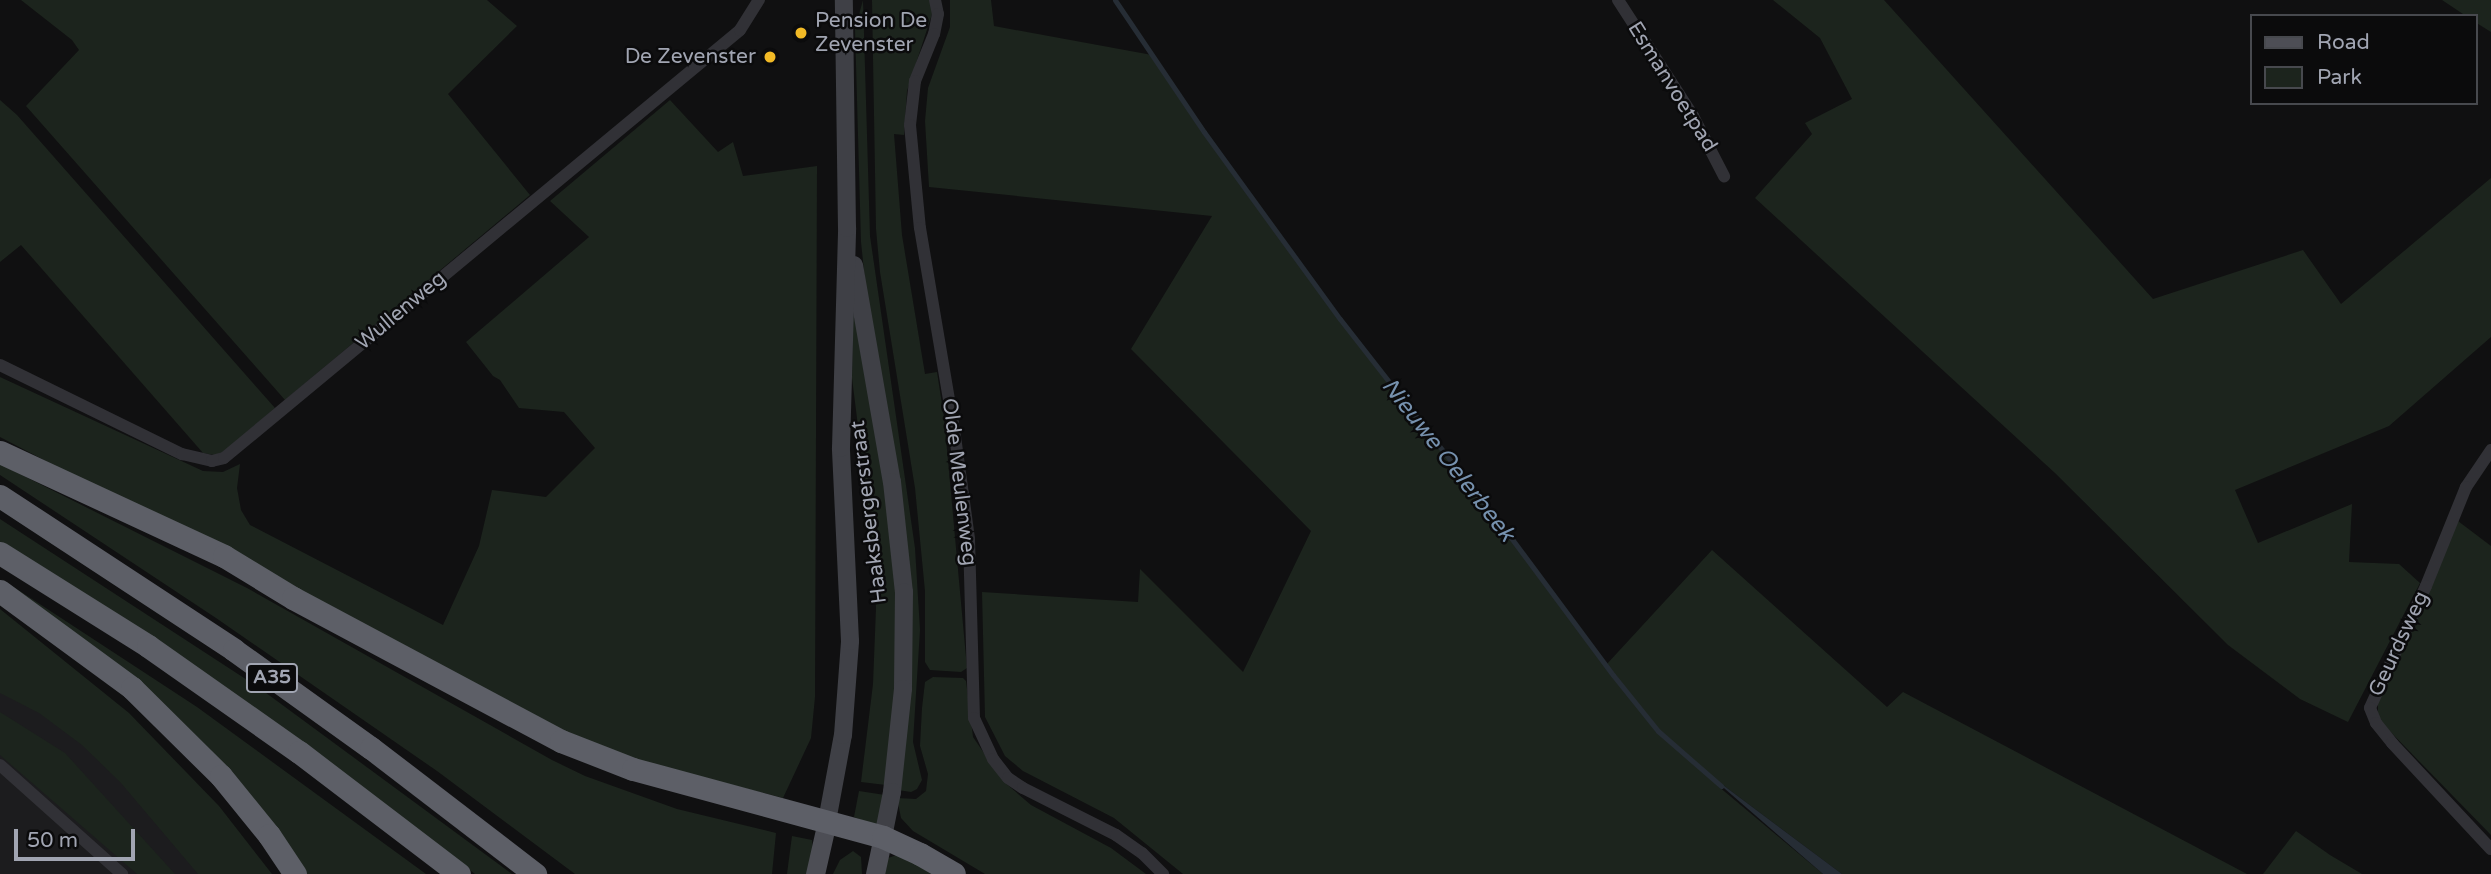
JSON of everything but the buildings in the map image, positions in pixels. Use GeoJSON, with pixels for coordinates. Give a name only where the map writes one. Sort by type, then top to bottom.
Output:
{"type":"FeatureCollection","features":[{"type":"Feature","properties":{"kind":"highway"},"geometry":{"type":"LineString","coordinates":[[0,452],[224,556],[293,598],[561,741],[633,769],[883,837],[954,874]]}},
{"type":"Feature","properties":{"kind":"highway","name":"A35"},"geometry":{"type":"LineString","coordinates":[[0,496],[234,650],[371,748],[535,874]]}},
{"type":"Feature","properties":{"kind":"highway","name":"A35"},"geometry":{"type":"LineString","coordinates":[[0,553],[159,654],[299,752],[459,874]]}},
{"type":"Feature","properties":{"kind":"highway"},"geometry":{"type":"LineString","coordinates":[[0,592],[132,688],[221,776],[269,835],[295,874]]}},
{"type":"Feature","properties":{"kind":"main road","name":"Haaksbergerstraat"},"geometry":{"type":"LineString","coordinates":[[815,874],[843,734],[850,641],[841,448],[847,228],[844,0]]}},
{"type":"Feature","properties":{"kind":"main road","name":"Haaksbergerstraat"},"geometry":{"type":"LineString","coordinates":[[847,228],[892,482],[904,592],[903,689],[892,792],[875,874]]}},
{"type":"Feature","properties":{"kind":"street","name":"Wullenweg"},"geometry":{"type":"LineString","coordinates":[[0,365],[182,454],[212,461],[224,458],[740,30],[759,0]]}},
{"type":"Feature","properties":{"kind":"street","name":"Olde Meulenweg"},"geometry":{"type":"LineString","coordinates":[[935,0],[938,15],[934,34],[915,81],[910,125],[921,239],[954,429],[969,539],[974,718],[993,758],[1008,778],[1116,835],[1163,874]]}},
{"type":"Feature","properties":{"kind":"street","name":"Esmanvoetpad"},"geometry":{"type":"LineString","coordinates":[[1618,0],[1693,116],[1724,176]]}},
{"type":"Feature","properties":{"kind":"street","name":"Geurdsweg"},"geometry":{"type":"LineString","coordinates":[[2491,450],[2466,487],[2426,586],[2370,708],[2376,723],[2392,743],[2491,849]]}},
{"type":"Feature","properties":{"kind":"street"},"geometry":{"type":"LineString","coordinates":[[0,765],[122,874]]}},
{"type":"Feature","properties":{"kind":"shaded area"},"geometry":{"type":"Polygon","coordinates":[[[0,651],[237,874],[0,874],[0,651]]]}},
{"type":"Feature","properties":{"kind":"shaded area"},"geometry":{"type":"Polygon","coordinates":[[[1719,782],[1842,874],[1823,874],[1719,782]]]}},
{"type":"Feature","properties":{"kind":"green space"},"geometry":{"type":"Polygon","coordinates":[[[21,0],[487,0],[517,26],[448,94],[530,195],[285,400],[26,106],[79,50],[72,40],[21,0]]]}},
{"type":"Feature","properties":{"kind":"green space"},"geometry":{"type":"Polygon","coordinates":[[[863,0],[870,236],[915,548],[920,630],[913,742],[922,780],[917,789],[911,792],[898,790],[908,692],[861,242],[855,29],[863,0]]]}},
{"type":"Feature","properties":{"kind":"green space"},"geometry":{"type":"Polygon","coordinates":[[[872,0],[932,0],[934,8],[907,91],[904,135],[894,134],[902,235],[925,374],[937,372],[944,417],[967,668],[961,672],[930,670],[925,662],[925,591],[915,488],[880,272],[876,229],[872,0]]]}},
{"type":"Feature","properties":{"kind":"green space"},"geometry":{"type":"Polygon","coordinates":[[[950,0],[991,0],[994,26],[1152,55],[1340,319],[1509,535],[1606,665],[1712,550],[1887,707],[1903,692],[2247,874],[1842,874],[1719,782],[1718,786],[1823,874],[1183,874],[1114,818],[1023,771],[1005,756],[985,717],[982,592],[1138,602],[1140,569],[1243,672],[1311,531],[1131,349],[1212,216],[929,187],[925,121],[928,88],[950,27],[950,0]]]}},
{"type":"Feature","properties":{"kind":"green space"},"geometry":{"type":"Polygon","coordinates":[[[1773,0],[1884,0],[2153,299],[2303,250],[2341,304],[2491,178],[2491,337],[2389,426],[2235,490],[2258,543],[2352,504],[2349,562],[2399,564],[2420,583],[2348,722],[2300,699],[2228,645],[2055,473],[1755,198],[1812,134],[1805,123],[1852,99],[1820,38],[1773,0]]]}},
{"type":"Feature","properties":{"kind":"green space"},"geometry":{"type":"Polygon","coordinates":[[[2442,0],[2491,0],[2491,32],[2477,23],[2477,14],[2463,14],[2442,0]]]}},
{"type":"Feature","properties":{"kind":"green space"},"geometry":{"type":"Polygon","coordinates":[[[0,100],[17,115],[275,408],[224,452],[215,455],[203,453],[21,245],[0,262],[0,100]]]}},
{"type":"Feature","properties":{"kind":"green space"},"geometry":{"type":"Polygon","coordinates":[[[670,100],[718,152],[733,142],[743,176],[817,166],[815,697],[811,738],[783,798],[631,759],[544,722],[0,437],[0,377],[203,471],[223,472],[240,464],[237,488],[241,510],[250,525],[443,625],[479,546],[492,490],[546,497],[595,448],[564,412],[519,408],[500,380],[493,376],[466,342],[589,237],[550,201],[670,100]]]}},
{"type":"Feature","properties":{"kind":"green space"},"geometry":{"type":"Polygon","coordinates":[[[853,311],[879,433],[900,629],[886,785],[861,782],[873,684],[876,608],[871,530],[852,378],[853,311]]]}},
{"type":"Feature","properties":{"kind":"green space"},"geometry":{"type":"Polygon","coordinates":[[[0,464],[247,588],[585,776],[677,809],[776,833],[772,874],[575,874],[437,771],[216,618],[0,475],[0,464]]]}},
{"type":"Feature","properties":{"kind":"green space"},"geometry":{"type":"Polygon","coordinates":[[[0,519],[258,687],[512,874],[475,874],[389,808],[0,544],[0,519]]]}},
{"type":"Feature","properties":{"kind":"green space"},"geometry":{"type":"Polygon","coordinates":[[[2458,521],[2491,546],[2491,835],[2378,719],[2378,700],[2458,521]]]}},
{"type":"Feature","properties":{"kind":"green space"},"geometry":{"type":"Polygon","coordinates":[[[0,578],[197,707],[426,874],[305,874],[106,660],[0,578]]]}},
{"type":"Feature","properties":{"kind":"green space"},"geometry":{"type":"Polygon","coordinates":[[[0,609],[129,713],[219,806],[272,874],[198,874],[121,783],[82,745],[39,713],[0,693],[0,609]]]}},
{"type":"Feature","properties":{"kind":"green space"},"geometry":{"type":"Polygon","coordinates":[[[933,677],[963,678],[966,681],[973,737],[1003,781],[1031,805],[1111,848],[1146,874],[985,874],[913,831],[901,818],[897,798],[916,799],[926,791],[928,774],[920,746],[922,708],[925,682],[933,677]]]}},
{"type":"Feature","properties":{"kind":"green space"},"geometry":{"type":"Polygon","coordinates":[[[0,712],[65,753],[175,874],[137,874],[0,755],[0,712]]]}},
{"type":"Feature","properties":{"kind":"green space"},"geometry":{"type":"Polygon","coordinates":[[[859,791],[885,795],[879,827],[854,817],[859,791]]]}},
{"type":"Feature","properties":{"kind":"green space"},"geometry":{"type":"Polygon","coordinates":[[[2296,831],[2330,855],[2362,874],[2263,874],[2296,831]]]}},
{"type":"Feature","properties":{"kind":"green space"},"geometry":{"type":"Polygon","coordinates":[[[792,836],[812,840],[809,874],[787,874],[792,836]]]}},
{"type":"Feature","properties":{"kind":"green space"},"geometry":{"type":"Polygon","coordinates":[[[853,851],[861,857],[862,874],[833,874],[840,860],[853,851]]]}},
{"type":"Feature","properties":{"kind":"green space"},"geometry":{"type":"Polygon","coordinates":[[[900,854],[931,874],[885,874],[888,858],[900,854]]]}},
{"type":"Feature","properties":{"kind":"waterway","name":"Nieuwe Oelerbeek"},"geometry":{"type":"LineString","coordinates":[[1115,0],[1204,132],[1340,319],[1509,535],[1613,675],[1658,731],[1721,786]]}},
{"type":"Feature","properties":{"kind":"place","name":"Pension De Zevenster"},"geometry":{"type":"Point","coordinates":[801,33]}},
{"type":"Feature","properties":{"kind":"place","name":"De Zevenster"},"geometry":{"type":"Point","coordinates":[770,57]}}]}
